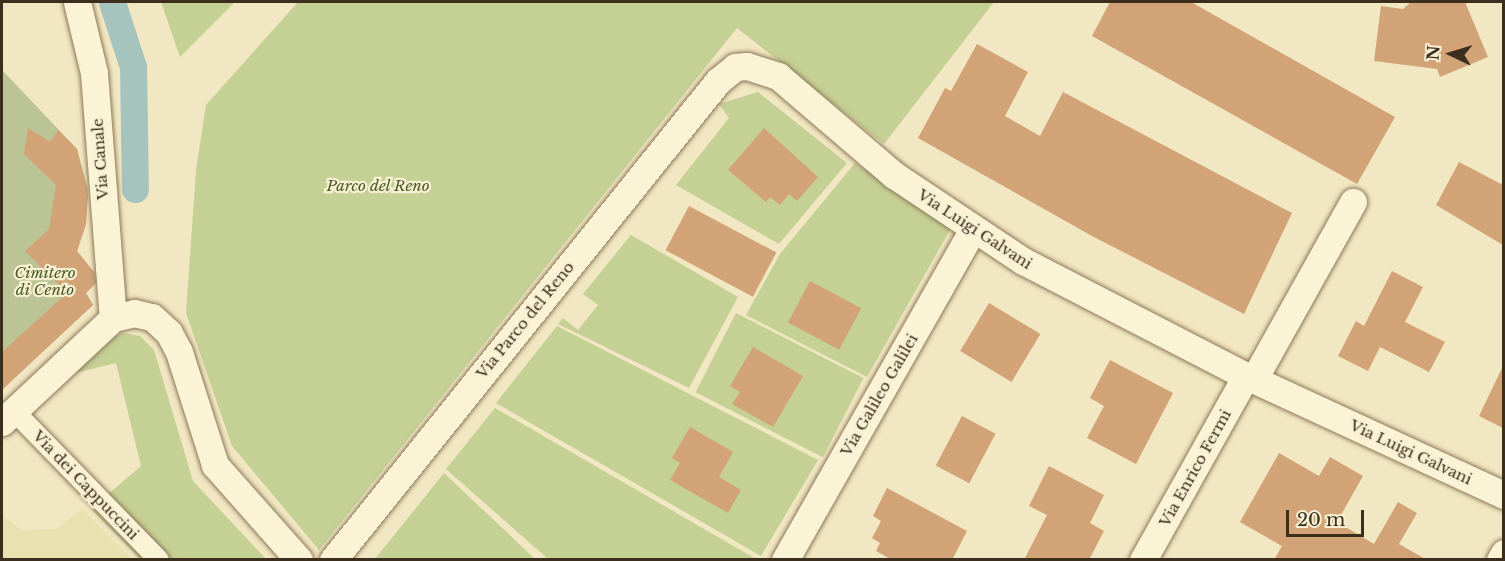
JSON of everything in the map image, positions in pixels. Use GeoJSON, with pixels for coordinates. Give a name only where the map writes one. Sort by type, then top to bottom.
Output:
{"type":"FeatureCollection","features":[{"type":"Feature","properties":{"kind":"street","name":"Via Canale"},"geometry":{"type":"LineString","coordinates":[[77,2],[94,73],[113,318]]}},
{"type":"Feature","properties":{"kind":"street","name":"Via Luigi Galvani"},"geometry":{"type":"LineString","coordinates":[[718,81],[735,68],[768,70],[857,147],[972,231],[1023,261],[1250,377],[1503,495]]}},
{"type":"Feature","properties":{"kind":"street","name":"Via Parco del Reno"},"geometry":{"type":"LineString","coordinates":[[333,560],[718,81]]}},
{"type":"Feature","properties":{"kind":"street"},"geometry":{"type":"LineString","coordinates":[[1250,377],[1353,202]]}},
{"type":"Feature","properties":{"kind":"street","name":"Via Galileo Galilei"},"geometry":{"type":"LineString","coordinates":[[785,560],[972,231]]}},
{"type":"Feature","properties":{"kind":"street"},"geometry":{"type":"LineString","coordinates":[[8,416],[113,318],[125,313],[143,314],[170,333],[215,465],[299,560]]}},
{"type":"Feature","properties":{"kind":"street","name":"Via Enrico Fermi"},"geometry":{"type":"LineString","coordinates":[[1143,560],[1250,377]]}},
{"type":"Feature","properties":{"kind":"street","name":"Via dei Cappuccini"},"geometry":{"type":"LineString","coordinates":[[8,416],[159,560]]}},
{"type":"Feature","properties":{"kind":"street"},"geometry":{"type":"LineString","coordinates":[[1500,560],[1503,553]]}},
{"type":"Feature","properties":{"kind":"shaded area"},"geometry":{"type":"Polygon","coordinates":[[[82,509],[132,559],[2,559],[2,515],[22,530],[56,529],[82,509]]]}},
{"type":"Feature","properties":{"kind":"green space"},"geometry":{"type":"Polygon","coordinates":[[[161,2],[235,2],[180,57],[161,2]]]}},
{"type":"Feature","properties":{"kind":"green space","name":"Parco del Reno"},"geometry":{"type":"Polygon","coordinates":[[[298,2],[994,2],[884,144],[737,28],[319,550],[232,446],[186,313],[196,170],[206,105],[298,2]]]}},
{"type":"Feature","properties":{"kind":"green space","name":"Cimitero di Cento"},"geometry":{"type":"Polygon","coordinates":[[[2,70],[77,149],[88,189],[86,224],[77,251],[99,279],[86,293],[93,305],[2,389],[2,70]]]}},
{"type":"Feature","properties":{"kind":"green space"},"geometry":{"type":"Polygon","coordinates":[[[758,92],[847,163],[779,244],[676,185],[729,118],[719,104],[758,92]]]}},
{"type":"Feature","properties":{"kind":"green space"},"geometry":{"type":"Polygon","coordinates":[[[855,163],[951,228],[867,377],[746,315],[780,254],[855,163]]]}},
{"type":"Feature","properties":{"kind":"green space"},"geometry":{"type":"Polygon","coordinates":[[[631,235],[738,297],[689,388],[558,324],[563,318],[578,330],[598,305],[583,294],[631,235]]]}},
{"type":"Feature","properties":{"kind":"green space"},"geometry":{"type":"Polygon","coordinates":[[[736,313],[863,378],[823,457],[696,392],[736,313]]]}},
{"type":"Feature","properties":{"kind":"green space"},"geometry":{"type":"Polygon","coordinates":[[[557,326],[818,460],[761,556],[496,403],[557,326]]]}},
{"type":"Feature","properties":{"kind":"green space"},"geometry":{"type":"Polygon","coordinates":[[[123,333],[140,336],[154,350],[193,481],[266,559],[140,559],[91,509],[141,466],[116,363],[67,375],[100,343],[123,333]]]}},
{"type":"Feature","properties":{"kind":"green space"},"geometry":{"type":"Polygon","coordinates":[[[495,408],[756,559],[547,558],[446,469],[495,408]]]}},
{"type":"Feature","properties":{"kind":"green space"},"geometry":{"type":"Polygon","coordinates":[[[444,473],[535,559],[375,559],[444,473]]]}},
{"type":"Feature","properties":{"kind":"building"},"geometry":{"type":"Polygon","coordinates":[[[1110,2],[1191,2],[1395,117],[1357,184],[1092,36],[1110,2]]]}},
{"type":"Feature","properties":{"kind":"building"},"geometry":{"type":"Polygon","coordinates":[[[1411,2],[1465,2],[1488,57],[1440,77],[1437,69],[1374,61],[1381,6],[1403,9],[1411,2]]]}},
{"type":"Feature","properties":{"kind":"building"},"geometry":{"type":"Polygon","coordinates":[[[977,44],[1028,72],[1005,116],[1040,136],[1063,92],[1292,213],[1244,314],[1092,236],[918,138],[945,88],[951,91],[977,44]]]}},
{"type":"Feature","properties":{"kind":"building"},"geometry":{"type":"Polygon","coordinates":[[[28,128],[50,142],[58,130],[77,149],[88,194],[86,224],[77,251],[94,272],[95,284],[86,293],[93,305],[2,390],[2,352],[67,293],[25,251],[49,229],[56,185],[24,154],[28,128]]]}},
{"type":"Feature","properties":{"kind":"building"},"geometry":{"type":"Polygon","coordinates":[[[764,128],[818,177],[797,201],[789,194],[780,205],[770,197],[766,202],[728,170],[764,128]]]}},
{"type":"Feature","properties":{"kind":"building"},"geometry":{"type":"Polygon","coordinates":[[[1459,162],[1503,185],[1503,245],[1436,205],[1459,162]]]}},
{"type":"Feature","properties":{"kind":"building"},"geometry":{"type":"Polygon","coordinates":[[[689,206],[776,252],[753,297],[666,250],[689,206]]]}},
{"type":"Feature","properties":{"kind":"building"},"geometry":{"type":"Polygon","coordinates":[[[1392,271],[1423,287],[1405,322],[1445,342],[1429,372],[1380,347],[1368,371],[1338,356],[1356,321],[1364,326],[1392,271]]]}},
{"type":"Feature","properties":{"kind":"building"},"geometry":{"type":"Polygon","coordinates":[[[810,281],[861,308],[839,350],[788,322],[810,281]]]}},
{"type":"Feature","properties":{"kind":"building"},"geometry":{"type":"Polygon","coordinates":[[[989,303],[1040,334],[1012,382],[960,351],[989,303]]]}},
{"type":"Feature","properties":{"kind":"building"},"geometry":{"type":"Polygon","coordinates":[[[753,347],[803,376],[773,427],[732,404],[740,392],[730,386],[753,347]]]}},
{"type":"Feature","properties":{"kind":"building"},"geometry":{"type":"Polygon","coordinates":[[[1110,360],[1173,393],[1136,464],[1087,438],[1104,406],[1090,398],[1110,360]]]}},
{"type":"Feature","properties":{"kind":"building"},"geometry":{"type":"Polygon","coordinates":[[[1503,366],[1503,428],[1479,416],[1503,366]]]}},
{"type":"Feature","properties":{"kind":"building"},"geometry":{"type":"Polygon","coordinates":[[[962,416],[996,434],[969,483],[936,465],[962,416]]]}},
{"type":"Feature","properties":{"kind":"building"},"geometry":{"type":"Polygon","coordinates":[[[690,427],[733,452],[719,477],[741,490],[728,513],[670,480],[680,463],[672,458],[690,427]]]}},
{"type":"Feature","properties":{"kind":"building"},"geometry":{"type":"Polygon","coordinates":[[[1279,453],[1319,476],[1330,457],[1363,476],[1337,522],[1374,544],[1398,502],[1417,513],[1399,544],[1427,560],[1274,560],[1282,546],[1240,522],[1279,453]]]}},
{"type":"Feature","properties":{"kind":"building"},"geometry":{"type":"Polygon","coordinates":[[[1049,466],[1104,495],[1090,523],[1104,531],[1089,560],[1024,560],[1047,515],[1029,506],[1049,466]]]}},
{"type":"Feature","properties":{"kind":"building"},"geometry":{"type":"Polygon","coordinates":[[[887,488],[967,531],[952,560],[892,560],[876,551],[880,543],[872,538],[881,521],[873,516],[887,488]]]}},
{"type":"Feature","properties":{"kind":"waterway"},"geometry":{"type":"LineString","coordinates":[[112,2],[133,67],[135,189]]}}]}
